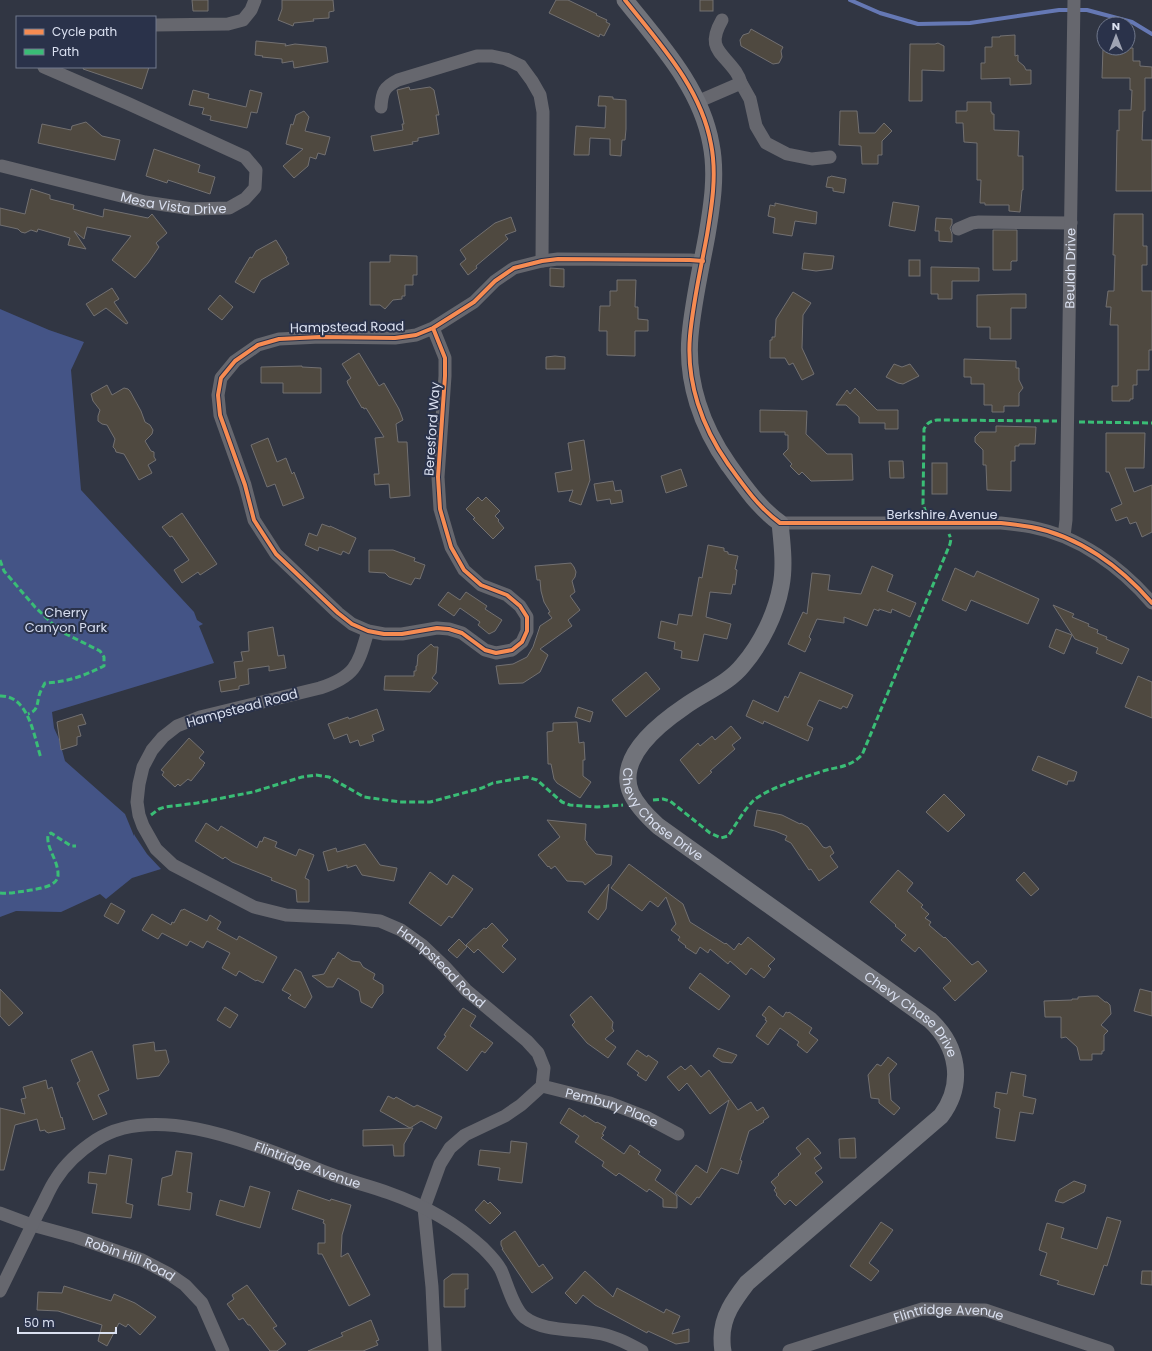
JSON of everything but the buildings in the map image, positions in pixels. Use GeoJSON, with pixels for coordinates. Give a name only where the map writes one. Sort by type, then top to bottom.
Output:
{"type":"FeatureCollection","features":[{"type":"Feature","properties":{"kind":"main road"},"geometry":{"type":"LineString","coordinates":[[626,0],[688,83],[698,102],[711,144],[714,170],[712,204],[693,311],[690,338],[692,377],[696,401],[706,426],[720,453],[740,482],[769,515],[780,523]]}},
{"type":"Feature","properties":{"kind":"main road","name":"Chevy Chase Drive"},"geometry":{"type":"LineString","coordinates":[[723,1351],[722,1329],[727,1313],[734,1300],[747,1283],[941,1116],[949,1106],[956,1077],[956,1069],[951,1050],[940,1029],[930,1020],[658,826],[636,803],[630,792],[630,768],[637,751],[649,734],[684,706],[732,676],[743,666],[766,630],[781,586],[783,563],[780,523]]}},
{"type":"Feature","properties":{"kind":"street"},"geometry":{"type":"LineString","coordinates":[[156,25],[228,24],[243,20],[251,10],[255,0]]}},
{"type":"Feature","properties":{"kind":"street","name":"Beulah Drive"},"geometry":{"type":"LineString","coordinates":[[1064,536],[1066,520],[1068,452],[1074,0]]}},
{"type":"Feature","properties":{"kind":"street"},"geometry":{"type":"LineString","coordinates":[[722,20],[716,30],[715,44],[722,57],[736,72],[750,99],[756,126],[766,143],[787,154],[812,159],[830,157]]}},
{"type":"Feature","properties":{"kind":"street"},"geometry":{"type":"LineString","coordinates":[[381,107],[384,90],[389,84],[458,61],[477,56],[492,56],[506,59],[521,66],[540,95],[543,112],[542,261]]}},
{"type":"Feature","properties":{"kind":"street","name":"Mesa Vista Drive"},"geometry":{"type":"LineString","coordinates":[[2,166],[145,202],[192,209],[229,208],[244,199],[255,188],[256,170],[245,157],[46,68]]}},
{"type":"Feature","properties":{"kind":"street"},"geometry":{"type":"LineString","coordinates":[[698,102],[741,83]]}},
{"type":"Feature","properties":{"kind":"street"},"geometry":{"type":"LineString","coordinates":[[958,229],[972,222],[1071,222]]}},
{"type":"Feature","properties":{"kind":"street","name":"Hampstead Road"},"geometry":{"type":"LineString","coordinates":[[542,1086],[544,1068],[538,1053],[466,990],[422,945],[401,930],[380,921],[286,915],[254,906],[172,865],[156,850],[143,826],[139,815],[137,802],[139,784],[143,767],[152,750],[177,726],[200,717],[336,683],[348,674],[360,660],[368,631],[352,624],[338,613],[276,554],[254,520],[245,485],[220,415],[218,395],[221,378],[235,360],[258,345],[278,339],[320,337],[395,338],[416,335],[433,328],[474,302],[495,281],[514,268],[542,261],[558,259],[702,261]]}},
{"type":"Feature","properties":{"kind":"street","name":"Beresford Way"},"geometry":{"type":"LineString","coordinates":[[368,631],[384,634],[402,634],[437,628],[449,628],[462,633],[485,650],[496,653],[512,650],[522,642],[527,631],[527,617],[520,606],[507,595],[481,585],[464,570],[449,539],[440,509],[438,477],[446,376],[445,358],[433,328]]}},
{"type":"Feature","properties":{"kind":"street","name":"Berkshire Avenue"},"geometry":{"type":"LineString","coordinates":[[780,523],[1001,523],[1031,527],[1064,536],[1087,547],[1111,564],[1152,603]]}},
{"type":"Feature","properties":{"kind":"street"},"geometry":{"type":"LineString","coordinates":[[435,1351],[432,1287],[424,1208],[440,1164],[450,1148],[465,1135],[505,1116],[521,1105],[542,1086]]}},
{"type":"Feature","properties":{"kind":"street","name":"Pembury Place"},"geometry":{"type":"LineString","coordinates":[[542,1086],[610,1103],[646,1117],[678,1134]]}},
{"type":"Feature","properties":{"kind":"street","name":"Flintridge Avenue"},"geometry":{"type":"LineString","coordinates":[[0,1291],[56,1178],[74,1157],[97,1139],[112,1132],[133,1126],[152,1125],[185,1127],[221,1134],[341,1178],[390,1193],[424,1208],[455,1226],[482,1248],[499,1267],[516,1306],[523,1316],[541,1326],[602,1334],[622,1340],[642,1351]]}},
{"type":"Feature","properties":{"kind":"street","name":"Robin Hill Road"},"geometry":{"type":"LineString","coordinates":[[0,1213],[32,1225],[76,1237],[142,1260],[169,1274],[185,1285],[202,1303],[222,1351]]}},
{"type":"Feature","properties":{"kind":"street","name":"Flintridge Avenue"},"geometry":{"type":"LineString","coordinates":[[789,1351],[922,1310],[985,1310],[1108,1351]]}},
{"type":"Feature","properties":{"kind":"green space","name":"Cherry Canyon Park"},"geometry":{"type":"Polygon","coordinates":[[[0,309],[49,330],[84,342],[71,370],[81,490],[194,612],[197,620],[203,624],[199,626],[214,663],[52,712],[54,728],[59,739],[65,761],[125,814],[134,836],[135,834],[147,854],[161,869],[132,878],[106,899],[100,894],[61,912],[16,911],[0,917],[0,309]]]}},
{"type":"Feature","properties":{"kind":"waterway"},"geometry":{"type":"LineString","coordinates":[[850,0],[880,13],[918,24],[970,23],[1059,10],[1087,10],[1132,22],[1152,34]]}},
{"type":"Feature","properties":{"kind":"marked path"},"geometry":{"type":"LineString","coordinates":[[926,513],[923,504],[924,429],[926,425],[937,420],[1057,421]]}},
{"type":"Feature","properties":{"kind":"marked path"},"geometry":{"type":"LineString","coordinates":[[1079,422],[1152,423]]}},
{"type":"Feature","properties":{"kind":"marked path"},"geometry":{"type":"LineString","coordinates":[[653,800],[663,799],[670,801],[710,833],[721,838],[728,836],[746,809],[753,801],[766,792],[826,770],[847,765],[857,760],[862,755],[950,544],[951,539],[949,534]]}},
{"type":"Feature","properties":{"kind":"marked path"},"geometry":{"type":"LineString","coordinates":[[0,560],[4,571],[35,607],[60,631],[100,651],[104,657],[104,666],[96,670],[68,680],[45,683],[40,692],[34,711],[28,714]]}},
{"type":"Feature","properties":{"kind":"marked path"},"geometry":{"type":"LineString","coordinates":[[0,696],[10,698],[18,702],[24,710],[33,729],[41,758]]}},
{"type":"Feature","properties":{"kind":"marked path"},"geometry":{"type":"LineString","coordinates":[[151,815],[159,809],[165,807],[197,803],[253,792],[302,777],[316,775],[329,777],[364,797],[400,802],[430,802],[482,788],[493,783],[527,777],[537,780],[562,802],[570,805],[597,807],[623,805]]}},
{"type":"Feature","properties":{"kind":"marked path"},"geometry":{"type":"LineString","coordinates":[[0,893],[12,893],[40,888],[55,882],[58,874],[48,840],[48,835],[51,833],[71,846],[76,846]]}},
{"type":"Feature","properties":{"kind":"cycle path"},"geometry":{"type":"LineString","coordinates":[[625,0],[665,50],[689,85],[706,124],[713,155],[714,178],[709,224],[691,323],[689,353],[693,387],[703,419],[719,450],[758,503],[780,523],[1001,523],[1027,526],[1049,531],[1098,555],[1127,577],[1152,603]]}},
{"type":"Feature","properties":{"kind":"cycle path"},"geometry":{"type":"LineString","coordinates":[[433,328],[445,358],[438,477],[440,509],[451,547],[464,570],[481,585],[507,595],[520,606],[527,617],[527,631],[522,642],[512,650],[496,653],[485,650],[462,633],[449,629],[437,628],[402,634],[384,634],[368,631],[352,624],[338,613],[276,554],[254,520],[245,485],[220,415],[218,395],[221,378],[235,361],[258,345],[279,339],[320,337],[395,338],[416,335],[433,328],[474,302],[495,281],[514,268],[542,261],[558,259],[703,261]]}}]}
